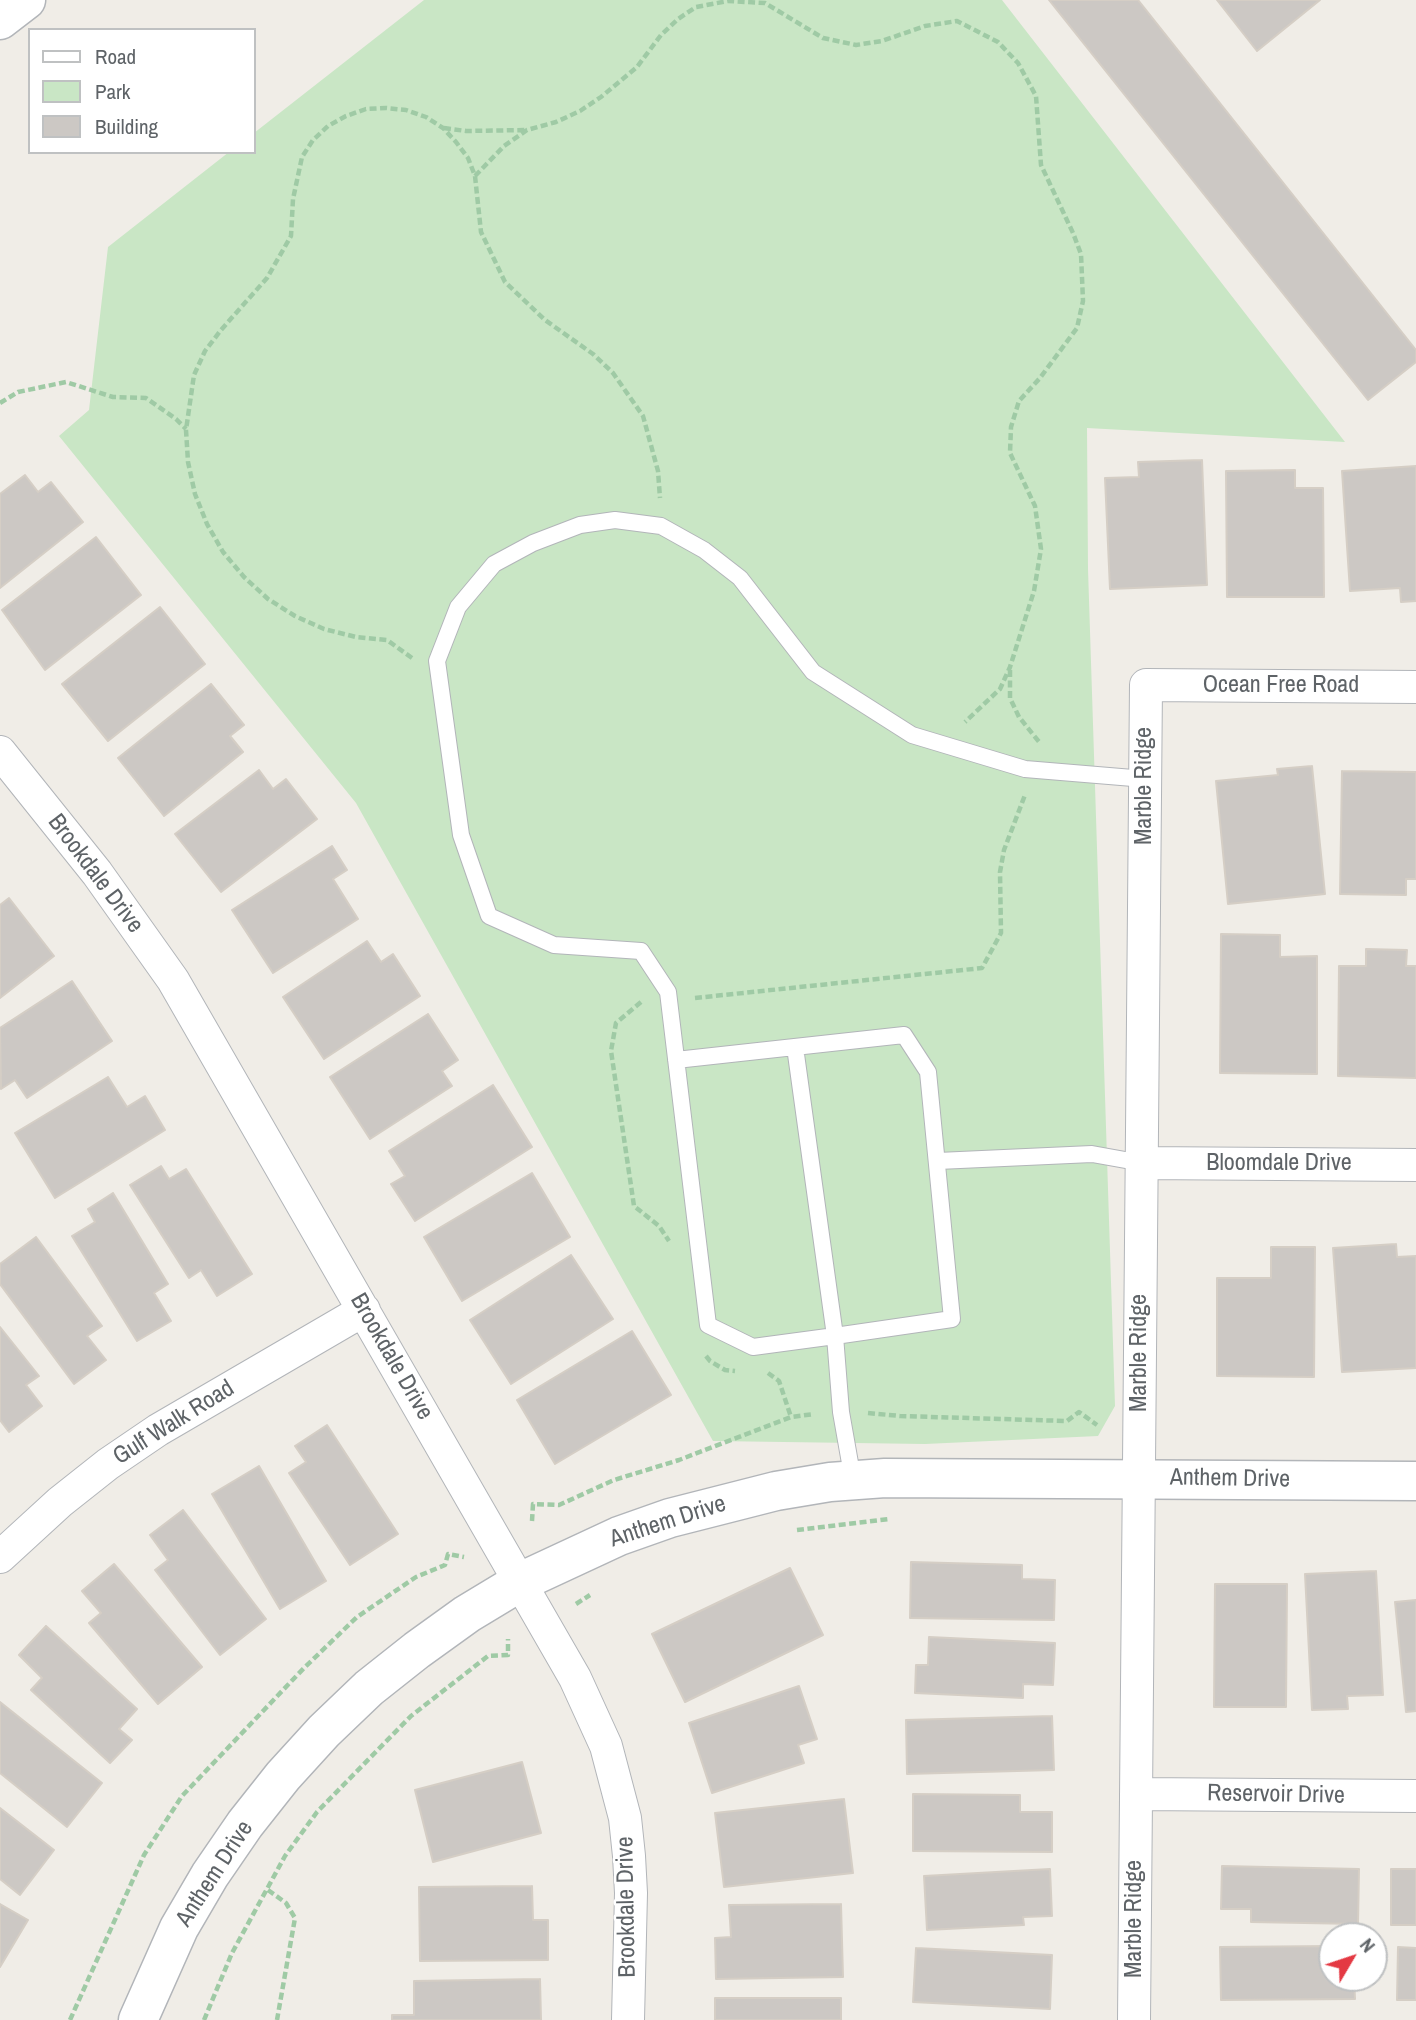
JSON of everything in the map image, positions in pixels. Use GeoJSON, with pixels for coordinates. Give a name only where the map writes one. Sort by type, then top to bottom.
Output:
{"type":"FeatureCollection","features":[{"type":"Feature","properties":{"kind":"street"},"geometry":{"type":"LineString","coordinates":[[0,20],[26,0]]}},
{"type":"Feature","properties":{"kind":"street","name":"Ocean Free Road"},"geometry":{"type":"LineString","coordinates":[[1146,685],[1416,687]]}},
{"type":"Feature","properties":{"kind":"street","name":"Marble Ridge"},"geometry":{"type":"LineString","coordinates":[[1134,2020],[1146,685]]}},
{"type":"Feature","properties":{"kind":"street","name":"Brookdale Drive"},"geometry":{"type":"LineString","coordinates":[[0,752],[97,873],[173,980],[575,1678],[606,1746],[617,1782],[629,1856],[628,2020]]}},
{"type":"Feature","properties":{"kind":"street","name":"Bloomdale Drive"},"geometry":{"type":"LineString","coordinates":[[1142,1163],[1416,1165]]}},
{"type":"Feature","properties":{"kind":"street","name":"Gulf Walk Road"},"geometry":{"type":"LineString","coordinates":[[0,1557],[108,1464],[158,1430],[364,1310]]}},
{"type":"Feature","properties":{"kind":"street","name":"Anthem Drive"},"geometry":{"type":"LineString","coordinates":[[138,2020],[179,1928],[210,1875],[283,1776],[324,1731],[369,1688],[457,1621],[520,1583],[619,1536],[670,1518],[776,1491],[853,1480],[940,1476],[1416,1481]]}},
{"type":"Feature","properties":{"kind":"street","name":"Reservoir Drive"},"geometry":{"type":"LineString","coordinates":[[1136,1794],[1416,1796]]}},
{"type":"Feature","properties":{"kind":"lane"},"geometry":{"type":"LineString","coordinates":[[676,1060],[904,1035],[928,1072],[952,1319],[753,1347],[708,1325],[676,1060],[668,992],[641,951],[554,945],[489,916],[461,835],[437,661],[458,607],[494,564],[533,543],[580,525],[615,520],[661,526],[704,550],[740,578],[813,672],[912,735],[1025,769],[1145,779]]}},
{"type":"Feature","properties":{"kind":"lane"},"geometry":{"type":"LineString","coordinates":[[794,1048],[835,1336],[841,1412],[853,1480]]}},
{"type":"Feature","properties":{"kind":"lane"},"geometry":{"type":"LineString","coordinates":[[937,1161],[1091,1154],[1142,1163]]}},
{"type":"Feature","properties":{"kind":"path"},"geometry":{"type":"LineString","coordinates":[[443,128],[466,131],[527,130],[556,122],[580,111],[637,67],[661,35],[678,19],[696,7],[728,1],[765,3],[823,38],[856,45],[882,41],[925,26],[957,20],[998,42],[1018,63],[1036,96],[1041,165],[1081,254],[1083,301],[1077,328],[1040,378],[1019,401],[1011,427],[1010,453],[1035,506],[1041,550],[1034,591],[1010,667],[1000,689],[979,710],[960,726],[932,741]]}},
{"type":"Feature","properties":{"kind":"path"},"geometry":{"type":"LineString","coordinates":[[440,675],[387,640],[324,629],[295,616],[268,599],[244,577],[223,552],[195,494],[188,462],[186,430],[194,374],[205,351],[267,278],[291,236],[293,199],[299,166],[313,141],[328,126],[366,109],[406,110],[426,117],[443,128],[468,158],[475,176],[481,232],[505,282],[545,320],[593,354],[613,373],[643,416],[658,471],[661,526]]}},
{"type":"Feature","properties":{"kind":"path"},"geometry":{"type":"LineString","coordinates":[[475,176],[503,146],[527,130]]}},
{"type":"Feature","properties":{"kind":"path"},"geometry":{"type":"LineString","coordinates":[[0,403],[18,392],[66,382],[113,397],[146,398],[176,419],[186,430]]}},
{"type":"Feature","properties":{"kind":"path"},"geometry":{"type":"LineString","coordinates":[[1010,667],[1010,698],[1019,717],[1066,773]]}},
{"type":"Feature","properties":{"kind":"path"},"geometry":{"type":"LineString","coordinates":[[532,1521],[533,1504],[559,1505],[614,1480],[680,1460],[801,1414],[841,1412],[1067,1421],[1079,1412],[1097,1424]]}},
{"type":"Feature","properties":{"kind":"path"},"geometry":{"type":"LineString","coordinates":[[788,1531],[896,1518]]}},
{"type":"Feature","properties":{"kind":"path"},"geometry":{"type":"LineString","coordinates":[[70,2020],[144,1855],[182,1796],[304,1668],[357,1617],[416,1577],[446,1565],[448,1554],[464,1557]]}},
{"type":"Feature","properties":{"kind":"path"},"geometry":{"type":"LineString","coordinates":[[576,1604],[595,1592]]}},
{"type":"Feature","properties":{"kind":"path"},"geometry":{"type":"LineString","coordinates":[[204,2020],[232,1953],[285,1856],[317,1812],[421,1708],[488,1656],[508,1656],[508,1639]]}},
{"type":"Feature","properties":{"kind":"path"},"geometry":{"type":"LineString","coordinates":[[268,1890],[286,1903],[295,1918],[277,2020]]}},
{"type":"Feature","properties":{"kind":"green space"},"geometry":{"type":"Polygon","coordinates":[[[424,0],[1002,0],[1345,442],[1087,428],[1088,569],[1115,1406],[1098,1436],[925,1444],[713,1441],[356,803],[59,436],[89,410],[108,247],[226,154],[256,154],[256,131],[424,0]]]}},
{"type":"Feature","properties":{"kind":"building"},"geometry":{"type":"Polygon","coordinates":[[[1049,0],[1138,0],[1416,350],[1416,362],[1368,400],[1049,0]]]}},
{"type":"Feature","properties":{"kind":"building"},"geometry":{"type":"Polygon","coordinates":[[[1217,0],[1320,0],[1257,51],[1217,0]]]}},
{"type":"Feature","properties":{"kind":"building"},"geometry":{"type":"Polygon","coordinates":[[[1202,460],[1207,585],[1110,589],[1105,478],[1139,477],[1138,462],[1202,460]]]}},
{"type":"Feature","properties":{"kind":"building"},"geometry":{"type":"Polygon","coordinates":[[[1416,466],[1416,601],[1401,602],[1400,588],[1350,591],[1342,471],[1416,466]]]}},
{"type":"Feature","properties":{"kind":"building"},"geometry":{"type":"Polygon","coordinates":[[[1295,470],[1295,488],[1323,488],[1324,597],[1227,597],[1226,471],[1295,470]]]}},
{"type":"Feature","properties":{"kind":"building"},"geometry":{"type":"Polygon","coordinates":[[[25,475],[38,492],[51,482],[83,522],[0,588],[0,494],[25,475]]]}},
{"type":"Feature","properties":{"kind":"building"},"geometry":{"type":"Polygon","coordinates":[[[96,537],[141,595],[45,670],[2,610],[96,537]]]}},
{"type":"Feature","properties":{"kind":"building"},"geometry":{"type":"Polygon","coordinates":[[[160,607],[205,664],[108,741],[62,684],[160,607]]]}},
{"type":"Feature","properties":{"kind":"building"},"geometry":{"type":"Polygon","coordinates":[[[211,684],[244,725],[230,736],[243,752],[164,816],[118,758],[211,684]]]}},
{"type":"Feature","properties":{"kind":"building"},"geometry":{"type":"Polygon","coordinates":[[[1312,766],[1325,894],[1228,904],[1216,781],[1278,775],[1277,769],[1312,766]]]}},
{"type":"Feature","properties":{"kind":"building"},"geometry":{"type":"Polygon","coordinates":[[[259,770],[273,789],[286,779],[317,819],[221,892],[175,834],[259,770]]]}},
{"type":"Feature","properties":{"kind":"building"},"geometry":{"type":"Polygon","coordinates":[[[1342,771],[1416,772],[1416,879],[1406,879],[1406,895],[1340,894],[1342,771]]]}},
{"type":"Feature","properties":{"kind":"building"},"geometry":{"type":"Polygon","coordinates":[[[332,846],[347,870],[333,879],[358,919],[273,973],[232,910],[332,846]]]}},
{"type":"Feature","properties":{"kind":"building"},"geometry":{"type":"Polygon","coordinates":[[[9,898],[54,956],[0,998],[0,905],[9,898]]]}},
{"type":"Feature","properties":{"kind":"building"},"geometry":{"type":"Polygon","coordinates":[[[1221,934],[1280,935],[1280,957],[1317,956],[1317,1074],[1220,1073],[1221,934]]]}},
{"type":"Feature","properties":{"kind":"building"},"geometry":{"type":"Polygon","coordinates":[[[367,941],[381,962],[393,954],[420,996],[324,1059],[283,997],[367,941]]]}},
{"type":"Feature","properties":{"kind":"building"},"geometry":{"type":"Polygon","coordinates":[[[1366,949],[1407,950],[1406,966],[1416,966],[1416,1078],[1338,1076],[1339,966],[1366,966],[1366,949]]]}},
{"type":"Feature","properties":{"kind":"building"},"geometry":{"type":"Polygon","coordinates":[[[72,981],[112,1041],[27,1098],[15,1080],[1,1089],[0,1028],[72,981]]]}},
{"type":"Feature","properties":{"kind":"building"},"geometry":{"type":"Polygon","coordinates":[[[428,1014],[458,1060],[442,1071],[452,1086],[370,1139],[330,1077],[428,1014]]]}},
{"type":"Feature","properties":{"kind":"building"},"geometry":{"type":"Polygon","coordinates":[[[108,1077],[127,1107],[145,1096],[165,1130],[55,1198],[15,1133],[108,1077]]]}},
{"type":"Feature","properties":{"kind":"building"},"geometry":{"type":"Polygon","coordinates":[[[493,1085],[532,1147],[415,1221],[391,1184],[405,1176],[389,1151],[493,1085]]]}},
{"type":"Feature","properties":{"kind":"building"},"geometry":{"type":"Polygon","coordinates":[[[161,1166],[169,1179],[186,1169],[252,1274],[217,1296],[201,1270],[189,1278],[130,1185],[161,1166]]]}},
{"type":"Feature","properties":{"kind":"building"},"geometry":{"type":"Polygon","coordinates":[[[532,1173],[570,1237],[462,1301],[424,1237],[532,1173]]]}},
{"type":"Feature","properties":{"kind":"building"},"geometry":{"type":"Polygon","coordinates":[[[113,1193],[168,1284],[154,1293],[171,1321],[137,1341],[72,1236],[95,1222],[88,1209],[113,1193]]]}},
{"type":"Feature","properties":{"kind":"building"},"geometry":{"type":"Polygon","coordinates":[[[36,1237],[102,1326],[87,1336],[106,1360],[74,1384],[0,1284],[0,1264],[36,1237]]]}},
{"type":"Feature","properties":{"kind":"building"},"geometry":{"type":"Polygon","coordinates":[[[1396,1244],[1397,1257],[1416,1256],[1416,1368],[1342,1372],[1333,1248],[1396,1244]]]}},
{"type":"Feature","properties":{"kind":"building"},"geometry":{"type":"Polygon","coordinates":[[[1271,1247],[1315,1247],[1314,1377],[1217,1376],[1217,1278],[1271,1278],[1271,1247]]]}},
{"type":"Feature","properties":{"kind":"building"},"geometry":{"type":"Polygon","coordinates":[[[571,1255],[613,1319],[511,1384],[470,1320],[571,1255]]]}},
{"type":"Feature","properties":{"kind":"building"},"geometry":{"type":"Polygon","coordinates":[[[0,1327],[39,1376],[26,1385],[42,1406],[9,1432],[0,1420],[0,1327]]]}},
{"type":"Feature","properties":{"kind":"building"},"geometry":{"type":"Polygon","coordinates":[[[632,1331],[671,1395],[555,1464],[517,1400],[632,1331]]]}},
{"type":"Feature","properties":{"kind":"building"},"geometry":{"type":"Polygon","coordinates":[[[327,1425],[398,1534],[350,1565],[289,1473],[306,1462],[295,1446],[327,1425]]]}},
{"type":"Feature","properties":{"kind":"building"},"geometry":{"type":"Polygon","coordinates":[[[259,1466],[326,1581],[280,1609],[212,1494],[259,1466]]]}},
{"type":"Feature","properties":{"kind":"building"},"geometry":{"type":"Polygon","coordinates":[[[183,1510],[266,1619],[220,1655],[155,1570],[168,1560],[150,1535],[183,1510]]]}},
{"type":"Feature","properties":{"kind":"building"},"geometry":{"type":"Polygon","coordinates":[[[911,1562],[1022,1565],[1022,1579],[1055,1580],[1054,1620],[910,1618],[911,1562]]]}},
{"type":"Feature","properties":{"kind":"building"},"geometry":{"type":"Polygon","coordinates":[[[114,1564],[202,1667],[158,1704],[89,1623],[101,1613],[82,1591],[114,1564]]]}},
{"type":"Feature","properties":{"kind":"building"},"geometry":{"type":"Polygon","coordinates":[[[790,1568],[823,1635],[685,1702],[652,1634],[790,1568]]]}},
{"type":"Feature","properties":{"kind":"building"},"geometry":{"type":"Polygon","coordinates":[[[1376,1571],[1383,1695],[1347,1696],[1348,1709],[1312,1710],[1305,1574],[1376,1571]]]}},
{"type":"Feature","properties":{"kind":"building"},"geometry":{"type":"Polygon","coordinates":[[[1215,1584],[1287,1584],[1286,1707],[1214,1707],[1215,1584]]]}},
{"type":"Feature","properties":{"kind":"building"},"geometry":{"type":"Polygon","coordinates":[[[1416,1600],[1416,1711],[1406,1712],[1395,1602],[1416,1600]]]}},
{"type":"Feature","properties":{"kind":"building"},"geometry":{"type":"Polygon","coordinates":[[[46,1626],[137,1709],[119,1729],[132,1740],[110,1763],[31,1690],[42,1678],[19,1655],[46,1626]]]}},
{"type":"Feature","properties":{"kind":"building"},"geometry":{"type":"Polygon","coordinates":[[[929,1637],[1055,1643],[1053,1685],[1023,1684],[1023,1698],[915,1693],[916,1665],[928,1665],[929,1637]]]}},
{"type":"Feature","properties":{"kind":"building"},"geometry":{"type":"Polygon","coordinates":[[[799,1686],[817,1739],[798,1745],[804,1763],[712,1793],[689,1723],[799,1686]]]}},
{"type":"Feature","properties":{"kind":"building"},"geometry":{"type":"Polygon","coordinates":[[[0,1702],[102,1783],[67,1827],[0,1773],[0,1702]]]}},
{"type":"Feature","properties":{"kind":"building"},"geometry":{"type":"Polygon","coordinates":[[[1052,1716],[1054,1770],[907,1774],[906,1720],[1052,1716]]]}},
{"type":"Feature","properties":{"kind":"building"},"geometry":{"type":"Polygon","coordinates":[[[522,1762],[541,1833],[433,1862],[415,1790],[522,1762]]]}},
{"type":"Feature","properties":{"kind":"building"},"geometry":{"type":"Polygon","coordinates":[[[913,1794],[1020,1795],[1020,1812],[1052,1812],[1052,1852],[913,1851],[913,1794]]]}},
{"type":"Feature","properties":{"kind":"building"},"geometry":{"type":"Polygon","coordinates":[[[844,1799],[853,1873],[724,1887],[715,1813],[844,1799]]]}},
{"type":"Feature","properties":{"kind":"building"},"geometry":{"type":"Polygon","coordinates":[[[0,1808],[54,1850],[20,1895],[0,1879],[0,1808]]]}},
{"type":"Feature","properties":{"kind":"building"},"geometry":{"type":"Polygon","coordinates":[[[1222,1866],[1359,1869],[1358,1922],[1251,1922],[1251,1909],[1221,1909],[1222,1866]]]}},
{"type":"Feature","properties":{"kind":"building"},"geometry":{"type":"Polygon","coordinates":[[[1050,1869],[1052,1916],[1023,1917],[1024,1925],[927,1930],[924,1876],[1050,1869]]]}},
{"type":"Feature","properties":{"kind":"building"},"geometry":{"type":"Polygon","coordinates":[[[1391,1869],[1416,1869],[1416,1925],[1391,1925],[1391,1869]]]}},
{"type":"Feature","properties":{"kind":"building"},"geometry":{"type":"Polygon","coordinates":[[[532,1886],[533,1920],[548,1920],[548,1960],[420,1961],[419,1887],[532,1886]]]}},
{"type":"Feature","properties":{"kind":"building"},"geometry":{"type":"Polygon","coordinates":[[[0,1904],[28,1920],[0,1967],[0,1904]]]}},
{"type":"Feature","properties":{"kind":"building"},"geometry":{"type":"Polygon","coordinates":[[[841,1904],[843,1977],[716,1979],[715,1938],[731,1937],[729,1905],[841,1904]]]}},
{"type":"Feature","properties":{"kind":"building"},"geometry":{"type":"Polygon","coordinates":[[[1318,1946],[1318,1992],[1355,1992],[1355,1999],[1221,2000],[1220,1947],[1318,1946]]]}},
{"type":"Feature","properties":{"kind":"building"},"geometry":{"type":"Polygon","coordinates":[[[1398,1947],[1416,1948],[1416,2000],[1397,2000],[1398,1947]]]}},
{"type":"Feature","properties":{"kind":"building"},"geometry":{"type":"Polygon","coordinates":[[[916,1948],[1052,1955],[1050,2009],[913,2002],[916,1948]]]}},
{"type":"Feature","properties":{"kind":"building"},"geometry":{"type":"Polygon","coordinates":[[[540,1979],[541,2020],[392,2020],[392,2015],[414,2015],[414,1981],[540,1979]]]}},
{"type":"Feature","properties":{"kind":"building"},"geometry":{"type":"Polygon","coordinates":[[[715,1998],[841,1998],[841,2020],[715,2020],[715,1998]]]}}]}
